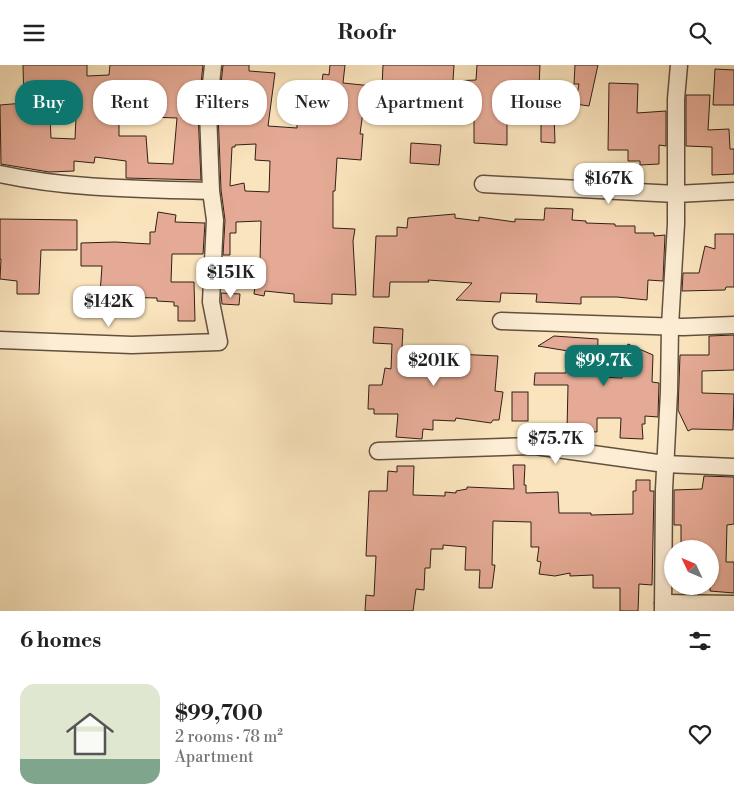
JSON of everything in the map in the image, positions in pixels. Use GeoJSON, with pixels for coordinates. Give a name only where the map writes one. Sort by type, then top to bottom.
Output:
{"type":"FeatureCollection","features":[{"type":"Feature","properties":{"kind":"street"},"geometry":{"type":"LineString","coordinates":[[0,340],[132,345],[219,342],[210,302],[215,220],[211,191],[208,112],[213,65]]}},
{"type":"Feature","properties":{"kind":"street"},"geometry":{"type":"LineString","coordinates":[[679,65],[676,99],[676,224],[665,464],[663,607],[734,604]]}},
{"type":"Feature","properties":{"kind":"street"},"geometry":{"type":"LineString","coordinates":[[0,174],[31,181],[110,188],[211,191]]}},
{"type":"Feature","properties":{"kind":"street"},"geometry":{"type":"LineString","coordinates":[[484,184],[676,194],[734,191]]}},
{"type":"Feature","properties":{"kind":"street"},"geometry":{"type":"LineString","coordinates":[[502,321],[670,326],[734,325]]}},
{"type":"Feature","properties":{"kind":"street"},"geometry":{"type":"LineString","coordinates":[[378,451],[535,446],[665,464],[734,467]]}},
{"type":"Feature","properties":{"kind":"building"},"geometry":{"type":"Polygon","coordinates":[[[23,65],[87,65],[87,76],[109,75],[110,65],[203,65],[201,80],[177,80],[177,118],[177,125],[199,125],[201,180],[126,178],[126,161],[95,157],[94,163],[74,161],[74,171],[49,172],[1,164],[0,105],[15,104],[15,125],[50,125],[51,138],[75,139],[76,125],[83,125],[83,80],[23,80],[23,65]]]}},
{"type":"Feature","properties":{"kind":"building"},"geometry":{"type":"Polygon","coordinates":[[[223,65],[249,65],[249,71],[275,73],[268,126],[297,128],[297,125],[348,125],[348,84],[358,85],[358,125],[361,125],[360,134],[363,134],[361,160],[337,158],[335,191],[333,191],[333,228],[355,229],[353,241],[356,295],[332,294],[332,304],[294,302],[294,294],[265,291],[264,296],[254,294],[258,262],[260,262],[261,221],[236,222],[236,233],[230,233],[230,255],[223,255],[225,220],[221,190],[218,125],[267,125],[267,80],[221,80],[223,65]],[[256,144],[235,145],[235,147],[232,147],[230,186],[244,183],[245,191],[269,192],[270,161],[255,160],[256,144]]]}},
{"type":"Feature","properties":{"kind":"building"},"geometry":{"type":"Polygon","coordinates":[[[330,65],[345,65],[343,80],[322,80],[323,74],[329,75],[330,65]]]}},
{"type":"Feature","properties":{"kind":"building"},"geometry":{"type":"Polygon","coordinates":[[[383,65],[454,65],[453,80],[382,80],[383,65]]]}},
{"type":"Feature","properties":{"kind":"building"},"geometry":{"type":"Polygon","coordinates":[[[477,65],[540,65],[539,80],[492,80],[492,125],[507,125],[507,145],[474,143],[474,125],[482,125],[482,80],[476,80],[477,65]]]}},
{"type":"Feature","properties":{"kind":"building"},"geometry":{"type":"Polygon","coordinates":[[[575,65],[598,65],[589,106],[580,105],[580,80],[574,80],[575,65]]]}},
{"type":"Feature","properties":{"kind":"building"},"geometry":{"type":"Polygon","coordinates":[[[715,69],[734,70],[734,105],[713,105],[715,69]]]}},
{"type":"Feature","properties":{"kind":"building"},"geometry":{"type":"Polygon","coordinates":[[[609,83],[638,84],[637,113],[666,111],[666,146],[659,145],[659,164],[640,165],[640,161],[628,161],[628,150],[608,150],[609,83]]]}},
{"type":"Feature","properties":{"kind":"building"},"geometry":{"type":"Polygon","coordinates":[[[686,95],[710,95],[708,130],[729,129],[730,149],[734,149],[734,174],[712,175],[712,147],[686,146],[686,95]]]}},
{"type":"Feature","properties":{"kind":"building"},"geometry":{"type":"Polygon","coordinates":[[[541,125],[554,125],[555,143],[541,142],[541,125]]]}},
{"type":"Feature","properties":{"kind":"building"},"geometry":{"type":"Polygon","coordinates":[[[411,143],[441,145],[439,165],[410,163],[411,143]]]}},
{"type":"Feature","properties":{"kind":"building"},"geometry":{"type":"Polygon","coordinates":[[[545,208],[573,209],[572,220],[586,221],[586,223],[615,224],[615,226],[635,226],[635,233],[654,233],[654,236],[665,235],[663,281],[648,280],[647,300],[617,297],[581,297],[581,304],[536,302],[537,294],[501,293],[500,302],[456,300],[472,283],[428,280],[429,282],[390,282],[389,297],[373,297],[376,236],[397,236],[397,227],[407,228],[408,218],[455,214],[455,218],[479,221],[479,217],[515,222],[515,219],[544,220],[545,208]]]}},
{"type":"Feature","properties":{"kind":"building"},"geometry":{"type":"Polygon","coordinates":[[[158,212],[176,215],[175,222],[205,223],[203,254],[172,254],[171,282],[194,282],[195,321],[178,321],[178,306],[174,306],[174,302],[157,301],[157,298],[115,297],[116,295],[100,294],[102,266],[81,266],[81,243],[150,244],[150,232],[155,232],[158,212]]]}},
{"type":"Feature","properties":{"kind":"building"},"geometry":{"type":"Polygon","coordinates":[[[0,219],[77,220],[77,250],[41,250],[39,294],[17,294],[17,281],[0,279],[0,219]]]}},
{"type":"Feature","properties":{"kind":"building"},"geometry":{"type":"Polygon","coordinates":[[[715,234],[734,234],[734,287],[726,287],[725,290],[682,291],[683,273],[699,273],[705,246],[715,249],[715,234]]]}},
{"type":"Feature","properties":{"kind":"building"},"geometry":{"type":"Polygon","coordinates":[[[221,293],[240,294],[239,305],[222,304],[221,293]]]}},
{"type":"Feature","properties":{"kind":"building"},"geometry":{"type":"Polygon","coordinates":[[[374,327],[403,329],[402,347],[431,348],[431,357],[455,358],[455,354],[498,356],[495,391],[503,392],[499,420],[493,420],[491,423],[456,418],[455,421],[433,420],[433,430],[423,429],[422,439],[396,437],[398,414],[374,414],[374,409],[368,409],[369,385],[382,385],[385,368],[391,369],[392,344],[373,343],[374,327]]]}},
{"type":"Feature","properties":{"kind":"building"},"geometry":{"type":"Polygon","coordinates":[[[734,335],[734,370],[702,371],[702,393],[734,394],[733,430],[692,429],[688,431],[678,410],[680,355],[709,355],[709,336],[734,335]]]}},
{"type":"Feature","properties":{"kind":"building"},"geometry":{"type":"Polygon","coordinates":[[[554,336],[598,339],[598,377],[622,378],[624,353],[628,344],[653,355],[652,382],[659,383],[658,417],[645,416],[645,424],[642,424],[643,439],[620,438],[621,418],[597,418],[597,432],[567,430],[568,385],[534,385],[535,373],[566,373],[568,351],[538,346],[554,336]]]}},
{"type":"Feature","properties":{"kind":"building"},"geometry":{"type":"Polygon","coordinates":[[[512,392],[528,392],[528,421],[512,421],[512,392]]]}},
{"type":"Feature","properties":{"kind":"building"},"geometry":{"type":"Polygon","coordinates":[[[513,465],[525,465],[524,485],[526,485],[526,493],[558,492],[559,513],[591,513],[591,515],[633,514],[633,491],[636,491],[636,480],[650,480],[650,491],[654,491],[652,585],[639,584],[638,611],[620,611],[620,588],[593,588],[593,575],[570,576],[570,573],[555,576],[539,574],[541,562],[537,561],[539,547],[531,547],[531,522],[493,521],[492,565],[495,565],[492,588],[479,588],[480,570],[465,570],[466,547],[443,545],[443,549],[431,549],[430,568],[425,568],[424,590],[416,589],[413,611],[365,611],[366,595],[374,596],[376,556],[366,556],[369,491],[387,491],[388,471],[397,472],[397,466],[414,466],[413,495],[445,496],[445,492],[456,493],[456,491],[467,489],[467,487],[514,489],[513,465]]]}},
{"type":"Feature","properties":{"kind":"building"},"geometry":{"type":"Polygon","coordinates":[[[704,476],[734,477],[734,524],[727,525],[726,562],[734,562],[734,593],[719,592],[719,540],[681,540],[681,525],[674,525],[674,490],[702,489],[704,476]]]}}]}
